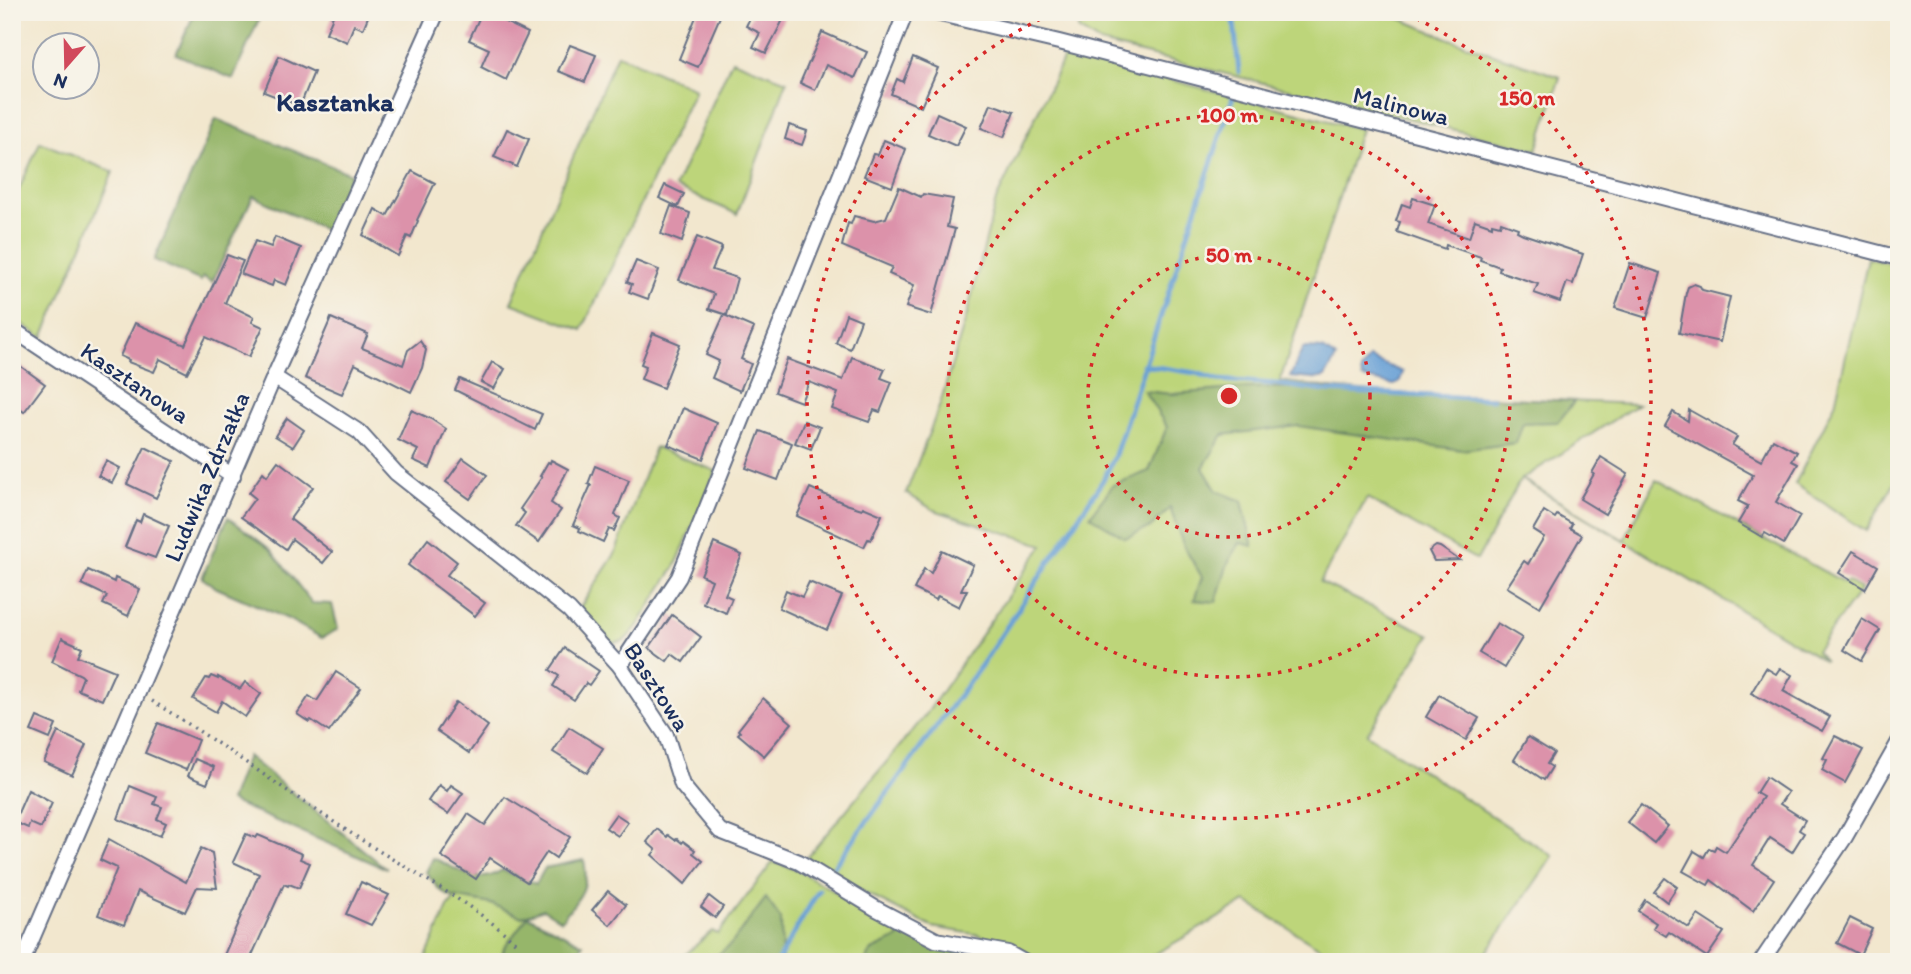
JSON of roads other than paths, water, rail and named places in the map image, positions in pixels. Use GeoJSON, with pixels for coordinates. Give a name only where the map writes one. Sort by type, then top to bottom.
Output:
{"type":"FeatureCollection","features":[{"type":"Feature","properties":{"kind":"street","name":"Ludwika Zdrzałka"},"geometry":{"type":"LineString","coordinates":[[22,962],[274,377],[437,12]]}},
{"type":"Feature","properties":{"kind":"street"},"geometry":{"type":"LineString","coordinates":[[620,666],[679,577],[906,12]]}},
{"type":"Feature","properties":{"kind":"street","name":"Malinowa"},"geometry":{"type":"LineString","coordinates":[[932,12],[1059,42],[1899,258]]}},
{"type":"Feature","properties":{"kind":"street","name":"Kasztanowa"},"geometry":{"type":"LineString","coordinates":[[12,328],[233,476]]}},
{"type":"Feature","properties":{"kind":"street","name":"Basztowa"},"geometry":{"type":"LineString","coordinates":[[274,377],[359,432],[396,473],[569,610],[620,666],[666,735],[682,785],[720,831],[799,862],[875,908],[936,940],[1008,953],[1024,962]]}},
{"type":"Feature","properties":{"kind":"street"},"geometry":{"type":"LineString","coordinates":[[1761,962],[1845,836],[1899,742]]}},
{"type":"Feature","properties":{"kind":"water"},"geometry":{"type":"Polygon","coordinates":[[[1303,348],[1323,349],[1336,358],[1325,377],[1290,377],[1303,348]]]}},
{"type":"Feature","properties":{"kind":"water"},"geometry":{"type":"Polygon","coordinates":[[[1369,358],[1403,372],[1399,383],[1394,385],[1362,378],[1361,371],[1369,358]]]}},
{"type":"Feature","properties":{"kind":"waterway"},"geometry":{"type":"LineString","coordinates":[[1233,12],[1239,72]]}},
{"type":"Feature","properties":{"kind":"waterway"},"geometry":{"type":"LineString","coordinates":[[834,866],[983,663],[1103,480],[1114,458],[1233,97]]}},
{"type":"Feature","properties":{"kind":"waterway"},"geometry":{"type":"LineString","coordinates":[[1143,365],[1196,373],[1218,380],[1325,391],[1493,399]]}},
{"type":"Feature","properties":{"kind":"waterway"},"geometry":{"type":"LineString","coordinates":[[777,962],[819,890]]}},
{"type":"Feature","properties":{"kind":"district","name":"Kasztanka"},"geometry":{"type":"Point","coordinates":[335,102]}}]}
